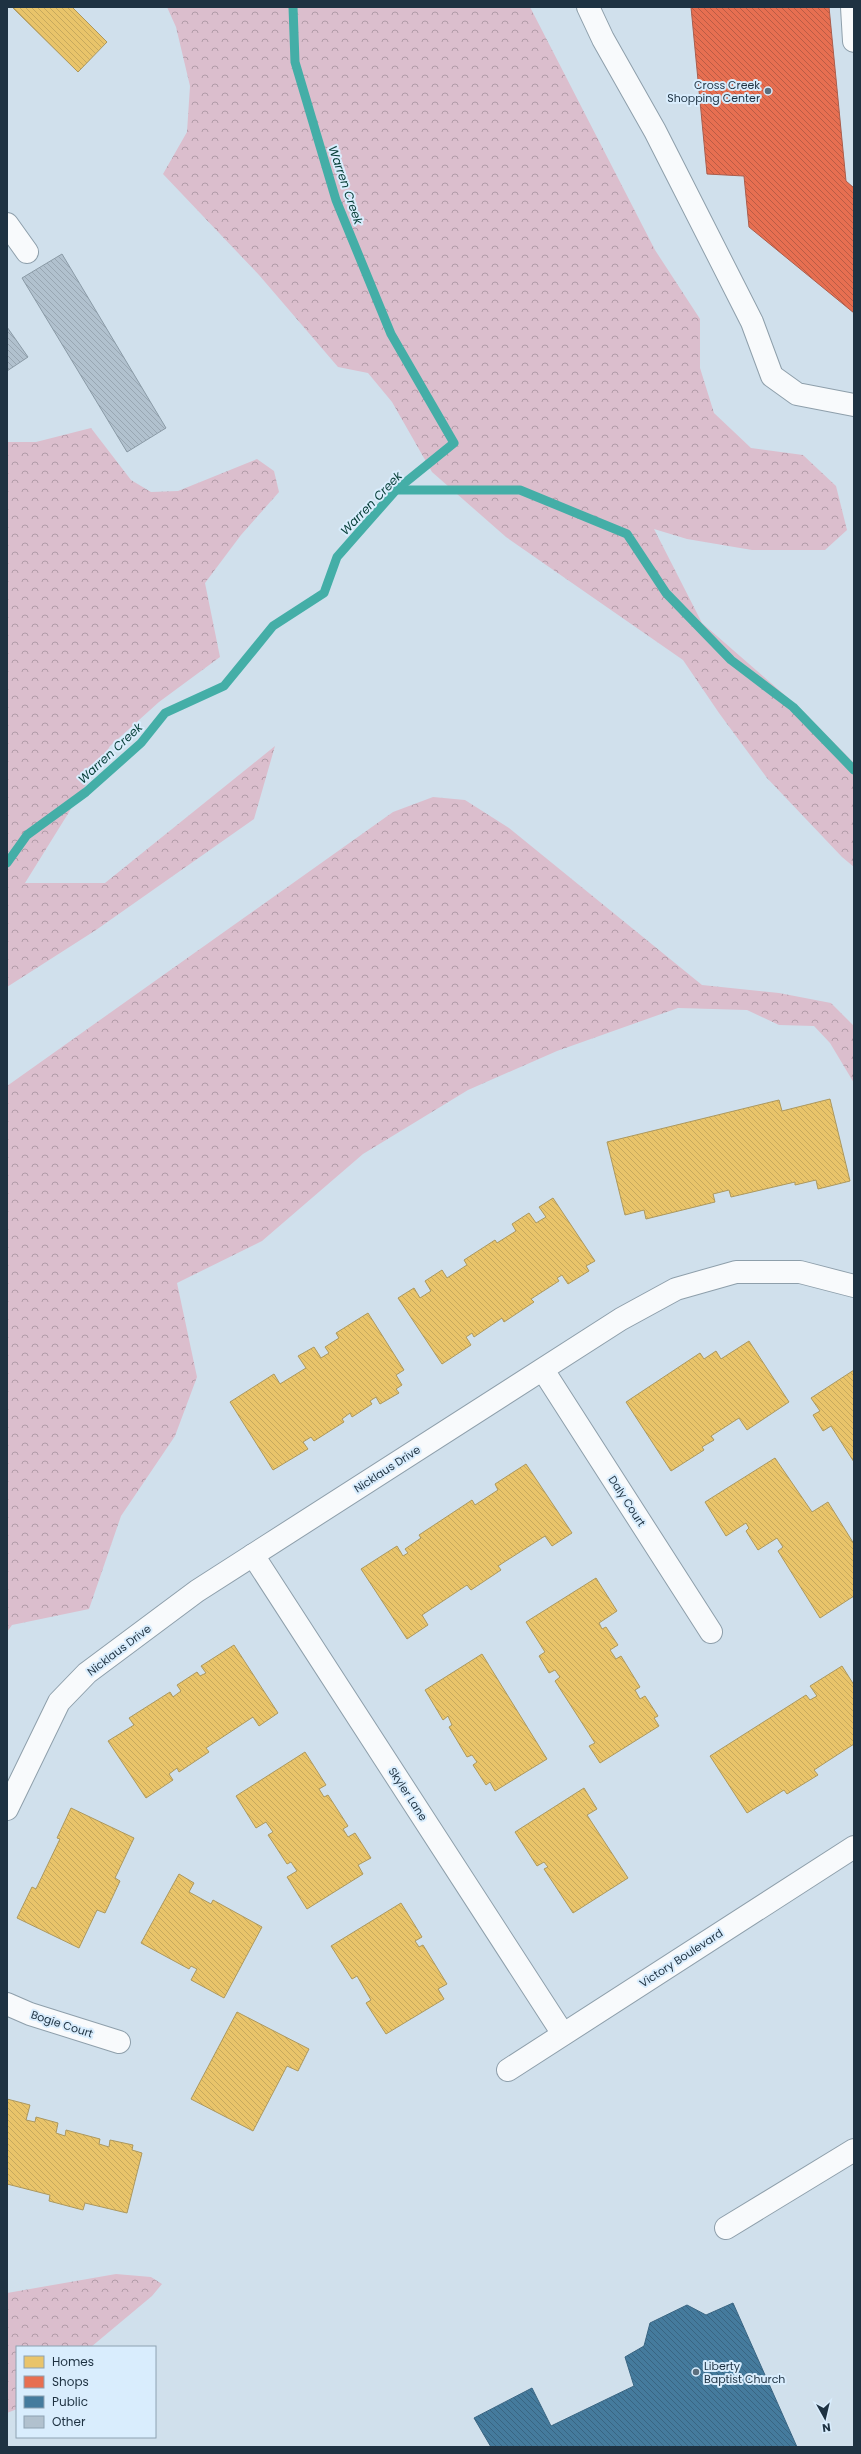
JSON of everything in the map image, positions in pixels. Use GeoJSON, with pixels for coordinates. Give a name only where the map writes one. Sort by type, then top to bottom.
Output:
{"type":"FeatureCollection","features":[{"type":"Feature","properties":{"kind":"street"},"geometry":{"type":"LineString","coordinates":[[588,7],[603,39],[655,131],[752,322],[772,376],[797,394],[854,405]]}},
{"type":"Feature","properties":{"kind":"street"},"geometry":{"type":"LineString","coordinates":[[852,7],[854,41]]}},
{"type":"Feature","properties":{"kind":"street"},"geometry":{"type":"LineString","coordinates":[[7,224],[27,252]]}},
{"type":"Feature","properties":{"kind":"street","name":"Nicklaus Drive"},"geometry":{"type":"LineString","coordinates":[[7,1809],[58,1702],[87,1672],[197,1591],[621,1319],[676,1289],[736,1272],[800,1272],[854,1286]]}},
{"type":"Feature","properties":{"kind":"street","name":"Daly Court"},"geometry":{"type":"LineString","coordinates":[[543,1370],[711,1632]]}},
{"type":"Feature","properties":{"kind":"street","name":"Skyler Lane"},"geometry":{"type":"LineString","coordinates":[[253,1555],[563,2034]]}},
{"type":"Feature","properties":{"kind":"street","name":"Victory Boulevard"},"geometry":{"type":"LineString","coordinates":[[508,2070],[854,1847]]}},
{"type":"Feature","properties":{"kind":"street","name":"Bogie Court"},"geometry":{"type":"LineString","coordinates":[[7,2004],[30,2014],[119,2042]]}},
{"type":"Feature","properties":{"kind":"street"},"geometry":{"type":"LineString","coordinates":[[726,2228],[854,2150]]}},
{"type":"Feature","properties":{"kind":"green space"},"geometry":{"type":"Polygon","coordinates":[[[167,7],[530,7],[655,250],[700,319],[700,368],[714,413],[751,448],[803,455],[836,486],[847,530],[825,550],[752,550],[687,539],[654,529],[702,623],[803,711],[854,763],[854,867],[842,857],[767,778],[719,713],[683,660],[506,537],[432,472],[392,402],[368,373],[338,367],[259,275],[163,174],[187,132],[190,86],[176,27],[167,7]]]}},
{"type":"Feature","properties":{"kind":"green space"},"geometry":{"type":"Polygon","coordinates":[[[91,428],[131,480],[151,492],[178,491],[257,459],[274,471],[279,492],[241,535],[205,583],[220,657],[159,702],[110,746],[25,883],[105,883],[275,746],[254,819],[96,930],[7,987],[7,442],[36,442],[91,428]]]}},
{"type":"Feature","properties":{"kind":"green space"},"geometry":{"type":"Polygon","coordinates":[[[433,797],[465,800],[509,828],[702,985],[779,993],[831,1003],[854,1026],[854,1083],[830,1043],[814,1026],[779,1025],[747,1010],[678,1008],[557,1051],[468,1090],[363,1154],[262,1241],[177,1283],[197,1377],[175,1436],[121,1516],[89,1609],[12,1625],[7,1632],[7,1086],[393,812],[433,797]]]}},
{"type":"Feature","properties":{"kind":"green space"},"geometry":{"type":"Polygon","coordinates":[[[116,2274],[151,2277],[162,2284],[152,2296],[92,2346],[16,2346],[16,2409],[7,2413],[7,2293],[116,2274]]]}},
{"type":"Feature","properties":{"kind":"building: Homes"},"geometry":{"type":"Polygon","coordinates":[[[12,7],[72,7],[107,42],[78,72],[12,7]]]}},
{"type":"Feature","properties":{"kind":"building: Homes"},"geometry":{"type":"Polygon","coordinates":[[[830,1099],[850,1181],[818,1189],[816,1180],[795,1185],[795,1182],[731,1197],[729,1190],[713,1194],[715,1202],[646,1219],[644,1210],[625,1215],[607,1142],[779,1100],[782,1111],[830,1099]]]}},
{"type":"Feature","properties":{"kind":"building: Homes"},"geometry":{"type":"Polygon","coordinates":[[[553,1198],[595,1261],[586,1266],[589,1271],[568,1284],[562,1275],[557,1278],[559,1281],[531,1299],[534,1302],[504,1322],[502,1318],[474,1337],[472,1333],[466,1337],[471,1345],[442,1364],[398,1298],[414,1288],[420,1298],[431,1291],[425,1281],[442,1270],[447,1278],[467,1265],[464,1260],[495,1240],[497,1243],[516,1231],[512,1224],[529,1213],[536,1223],[546,1217],[539,1207],[553,1198]]]}},
{"type":"Feature","properties":{"kind":"building: Homes"},"geometry":{"type":"Polygon","coordinates":[[[368,1313],[404,1370],[396,1375],[402,1385],[396,1389],[399,1393],[380,1404],[376,1397],[370,1401],[372,1404],[352,1417],[350,1413],[342,1419],[344,1422],[314,1441],[311,1437],[303,1442],[308,1449],[273,1470],[230,1402],[274,1374],[280,1384],[306,1368],[298,1356],[314,1347],[321,1358],[329,1353],[325,1347],[339,1338],[336,1333],[368,1313]]]}},
{"type":"Feature","properties":{"kind":"building: Homes"},"geometry":{"type":"Polygon","coordinates":[[[749,1341],[789,1402],[747,1430],[739,1418],[711,1436],[714,1440],[702,1447],[704,1450],[671,1471],[626,1402],[700,1353],[704,1359],[716,1351],[721,1359],[749,1341]]]}},
{"type":"Feature","properties":{"kind":"building: Homes"},"geometry":{"type":"Polygon","coordinates":[[[854,1370],[854,1462],[831,1426],[823,1431],[813,1415],[820,1411],[811,1398],[854,1370]]]}},
{"type":"Feature","properties":{"kind":"building: Homes"},"geometry":{"type":"Polygon","coordinates":[[[775,1458],[812,1512],[828,1502],[854,1544],[854,1596],[820,1618],[778,1551],[783,1547],[777,1538],[758,1550],[746,1531],[749,1528],[746,1523],[726,1536],[705,1502],[775,1458]]]}},
{"type":"Feature","properties":{"kind":"building: Homes"},"geometry":{"type":"Polygon","coordinates":[[[526,1464],[572,1533],[552,1546],[545,1536],[498,1566],[501,1570],[471,1590],[467,1585],[422,1615],[428,1625],[407,1639],[361,1569],[397,1546],[403,1556],[408,1553],[405,1549],[421,1538],[419,1535],[472,1500],[475,1505],[498,1490],[495,1484],[526,1464]]]}},
{"type":"Feature","properties":{"kind":"building: Homes"},"geometry":{"type":"Polygon","coordinates":[[[596,1578],[617,1611],[599,1623],[602,1629],[606,1627],[618,1645],[610,1650],[616,1659],[621,1656],[640,1687],[635,1690],[640,1699],[645,1696],[658,1716],[654,1718],[659,1726],[600,1763],[589,1746],[595,1743],[555,1681],[560,1677],[555,1670],[549,1673],[539,1656],[545,1652],[526,1622],[596,1578]]]}},
{"type":"Feature","properties":{"kind":"building: Homes"},"geometry":{"type":"Polygon","coordinates":[[[234,1645],[278,1713],[259,1726],[253,1717],[206,1748],[209,1752],[179,1772],[177,1768],[169,1774],[173,1780],[146,1798],[108,1741],[134,1725],[129,1718],[170,1692],[173,1697],[181,1691],[177,1685],[197,1672],[200,1676],[206,1673],[201,1666],[234,1645]]]}},
{"type":"Feature","properties":{"kind":"building: Homes"},"geometry":{"type":"Polygon","coordinates":[[[482,1654],[547,1759],[495,1791],[490,1782],[486,1785],[473,1765],[477,1762],[472,1755],[467,1757],[449,1727],[452,1725],[448,1716],[443,1720],[425,1690],[482,1654]]]}},
{"type":"Feature","properties":{"kind":"building: Homes"},"geometry":{"type":"Polygon","coordinates":[[[842,1666],[854,1685],[854,1744],[814,1770],[818,1775],[787,1794],[784,1790],[747,1813],[710,1756],[806,1695],[810,1700],[817,1696],[810,1686],[842,1666]]]}},
{"type":"Feature","properties":{"kind":"building: Homes"},"geometry":{"type":"Polygon","coordinates":[[[305,1752],[326,1785],[319,1789],[324,1797],[328,1795],[348,1826],[343,1829],[348,1837],[355,1833],[371,1858],[358,1865],[363,1874],[307,1909],[287,1877],[297,1871],[291,1862],[287,1864],[268,1835],[273,1832],[266,1822],[256,1828],[236,1796],[305,1752]]]}},
{"type":"Feature","properties":{"kind":"building: Homes"},"geometry":{"type":"Polygon","coordinates":[[[584,1788],[597,1809],[587,1815],[628,1878],[573,1913],[544,1869],[548,1867],[544,1862],[537,1866],[515,1832],[584,1788]]]}},
{"type":"Feature","properties":{"kind":"building: Homes"},"geometry":{"type":"Polygon","coordinates":[[[71,1808],[134,1838],[115,1878],[120,1881],[105,1913],[97,1910],[79,1948],[17,1918],[32,1887],[36,1889],[60,1839],[57,1838],[71,1808]]]}},
{"type":"Feature","properties":{"kind":"building: Homes"},"geometry":{"type":"Polygon","coordinates":[[[179,1874],[194,1883],[189,1892],[211,1904],[213,1900],[262,1927],[224,1998],[191,1980],[197,1969],[191,1966],[189,1969],[141,1943],[179,1874]]]}},
{"type":"Feature","properties":{"kind":"building: Homes"},"geometry":{"type":"Polygon","coordinates":[[[401,1903],[422,1937],[415,1941],[419,1947],[423,1945],[447,1984],[438,1989],[444,1999],[386,2034],[366,2003],[371,2000],[357,1976],[352,1979],[331,1946],[401,1903]]]}},
{"type":"Feature","properties":{"kind":"building: Homes"},"geometry":{"type":"Polygon","coordinates":[[[237,2012],[309,2049],[298,2071],[287,2066],[253,2131],[191,2099],[237,2012]]]}},
{"type":"Feature","properties":{"kind":"building: Homes"},"geometry":{"type":"Polygon","coordinates":[[[7,2099],[30,2105],[26,2120],[35,2122],[36,2117],[58,2123],[56,2133],[65,2136],[66,2130],[100,2139],[99,2144],[109,2147],[110,2140],[133,2145],[132,2150],[142,2153],[127,2213],[85,2203],[83,2210],[49,2201],[50,2195],[7,2184],[7,2099]]]}},
{"type":"Feature","properties":{"kind":"building: Shops","name":"Cross Creek Shopping Center"},"geometry":{"type":"Polygon","coordinates":[[[691,7],[829,7],[846,181],[854,188],[854,313],[749,227],[744,176],[707,174],[691,7]]]}},
{"type":"Feature","properties":{"kind":"building: Public","name":"Liberty Baptist Church"},"geometry":{"type":"Polygon","coordinates":[[[733,2303],[797,2447],[491,2447],[474,2418],[532,2388],[551,2426],[634,2386],[625,2357],[644,2346],[650,2323],[687,2305],[706,2315],[733,2303]]]}},
{"type":"Feature","properties":{"kind":"building: Other"},"geometry":{"type":"Polygon","coordinates":[[[62,254],[166,428],[127,452],[22,278],[62,254]]]}},
{"type":"Feature","properties":{"kind":"building: Other"},"geometry":{"type":"Polygon","coordinates":[[[7,327],[28,357],[7,371],[7,327]]]}},
{"type":"Feature","properties":{"kind":"waterway","name":"Warren Creek"},"geometry":{"type":"LineString","coordinates":[[7,863],[27,835],[86,792],[141,743],[165,713],[224,686],[273,626],[324,593],[337,557],[396,490],[454,443],[391,334],[336,200],[295,62],[293,7]]}},
{"type":"Feature","properties":{"kind":"waterway"},"geometry":{"type":"LineString","coordinates":[[396,490],[520,490],[627,534],[666,593],[731,660],[793,707],[854,770]]}},
{"type":"Feature","properties":{"kind":"place","name":"Cross Creek Shopping Center"},"geometry":{"type":"Point","coordinates":[768,91]}},
{"type":"Feature","properties":{"kind":"place","name":"Liberty Baptist Church"},"geometry":{"type":"Point","coordinates":[696,2372]}}]}
